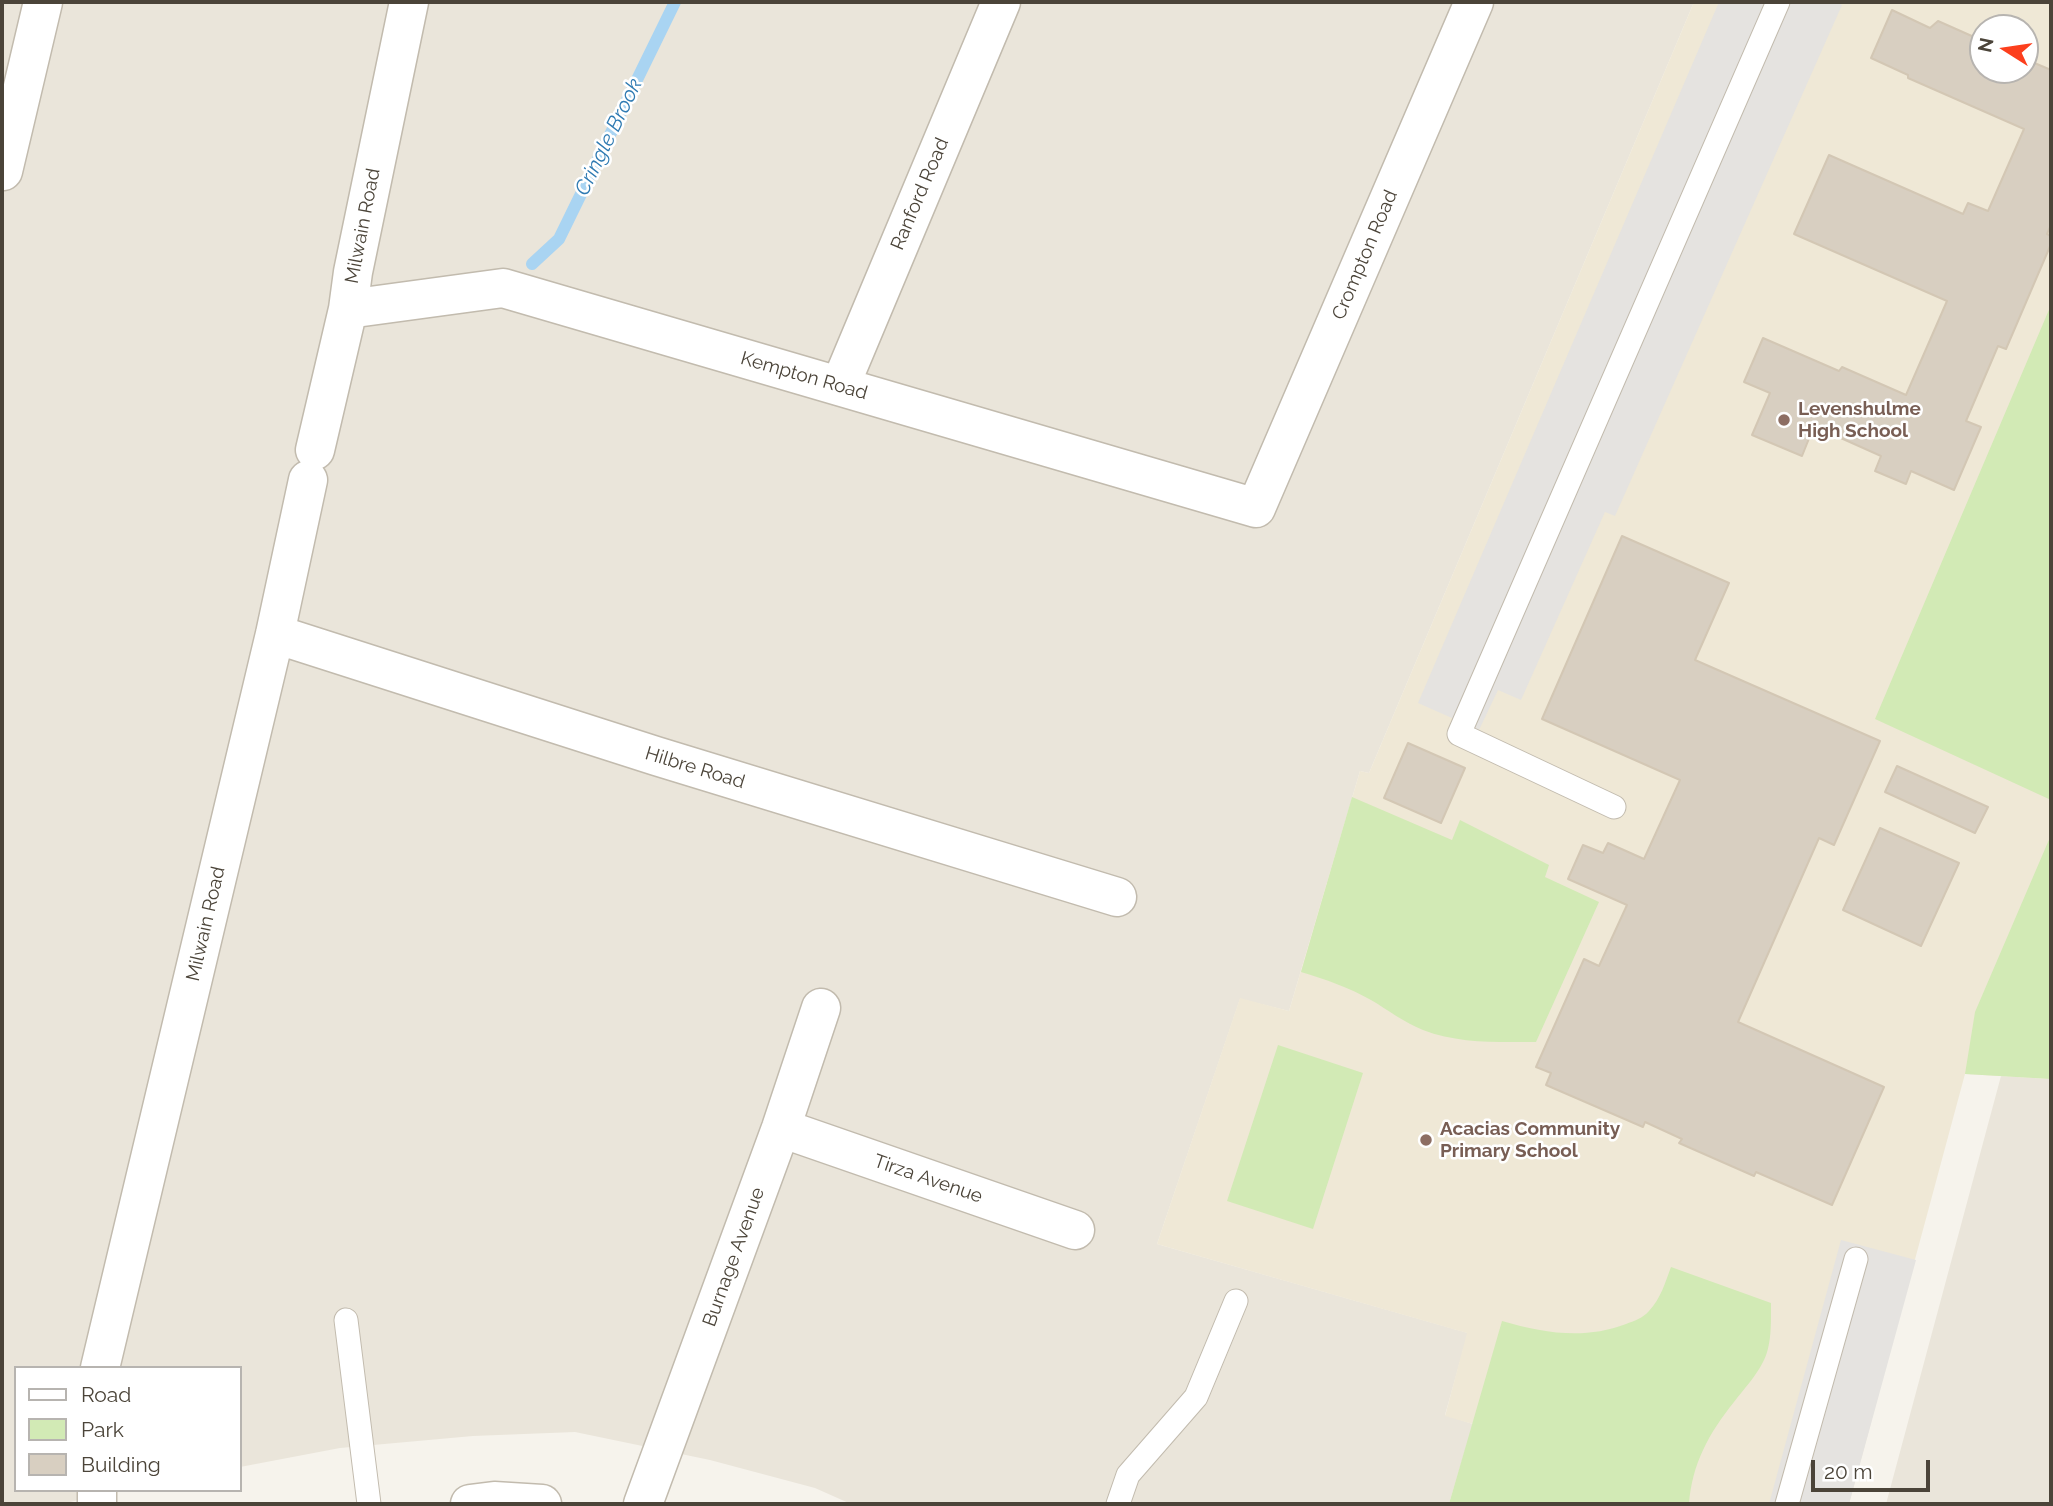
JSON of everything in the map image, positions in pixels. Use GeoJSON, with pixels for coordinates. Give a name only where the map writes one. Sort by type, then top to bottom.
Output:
{"type":"FeatureCollection","features":[{"type":"Feature","properties":{"kind":"street"},"geometry":{"type":"LineString","coordinates":[[3,171],[43,2]]}},
{"type":"Feature","properties":{"kind":"street","name":"Milwain Road"},"geometry":{"type":"LineString","coordinates":[[100,1366],[275,634],[348,309],[353,272],[409,2]]}},
{"type":"Feature","properties":{"kind":"street","name":"Ranford Road"},"geometry":{"type":"LineString","coordinates":[[840,386],[1001,2]]}},
{"type":"Feature","properties":{"kind":"street","name":"Crompton Road"},"geometry":{"type":"LineString","coordinates":[[1256,508],[1474,2]]}},
{"type":"Feature","properties":{"kind":"street","name":"Kempton Road"},"geometry":{"type":"LineString","coordinates":[[348,309],[503,288],[1256,508]]}},
{"type":"Feature","properties":{"kind":"street","name":"Hilbre Road"},"geometry":{"type":"LineString","coordinates":[[275,634],[669,760],[1117,897]]}},
{"type":"Feature","properties":{"kind":"street","name":"Burnage Avenue"},"geometry":{"type":"LineString","coordinates":[[643,1504],[781,1128],[821,1008]]}},
{"type":"Feature","properties":{"kind":"street","name":"Tirza Avenue"},"geometry":{"type":"LineString","coordinates":[[781,1128],[1075,1230]]}},
{"type":"Feature","properties":{"kind":"street"},"geometry":{"type":"LineString","coordinates":[[470,1504],[494,1501],[542,1504]]}},
{"type":"Feature","properties":{"kind":"lane"},"geometry":{"type":"LineString","coordinates":[[1614,807],[1459,734],[1778,2]]}},
{"type":"Feature","properties":{"kind":"lane"},"geometry":{"type":"LineString","coordinates":[[1787,1504],[1856,1259]]}},
{"type":"Feature","properties":{"kind":"lane"},"geometry":{"type":"LineString","coordinates":[[1118,1504],[1128,1475],[1195,1398],[1236,1301]]}},
{"type":"Feature","properties":{"kind":"lane"},"geometry":{"type":"LineString","coordinates":[[346,1320],[369,1504]]}},
{"type":"Feature","properties":{"kind":"shaded area"},"geometry":{"type":"Polygon","coordinates":[[[2,2],[1694,2],[1369,773],[1360,771],[1289,1011],[1240,999],[1157,1244],[1468,1333],[1445,1415],[1473,1424],[1449,1504],[851,1504],[815,1488],[710,1460],[575,1432],[473,1436],[340,1448],[242,1467],[242,1366],[14,1366],[14,1492],[111,1492],[62,1504],[2,1504],[2,2]]]}},
{"type":"Feature","properties":{"kind":"shaded area","name":"Levenshulme High School"},"geometry":{"type":"Polygon","coordinates":[[[1694,2],[2051,2],[2051,1079],[1965,1074],[1849,1504],[1449,1504],[1473,1424],[1445,1416],[1467,1333],[1157,1244],[1240,998],[1289,1011],[1360,771],[1369,773],[1694,2]]]}},
{"type":"Feature","properties":{"kind":"shaded area"},"geometry":{"type":"Polygon","coordinates":[[[1719,2],[1836,2],[1842,5],[1615,516],[1605,512],[1521,700],[1498,690],[1479,730],[1418,703],[1719,2]]]}},
{"type":"Feature","properties":{"kind":"shaded area"},"geometry":{"type":"Polygon","coordinates":[[[2001,1076],[2051,1079],[2051,1504],[1886,1504],[2001,1076]]]}},
{"type":"Feature","properties":{"kind":"shaded area"},"geometry":{"type":"Polygon","coordinates":[[[1841,1240],[1916,1260],[1849,1504],[1769,1504],[1841,1240]]]}},
{"type":"Feature","properties":{"kind":"green space"},"geometry":{"type":"Polygon","coordinates":[[[2051,305],[2051,800],[1875,719],[2051,305]]]}},
{"type":"Feature","properties":{"kind":"green space"},"geometry":{"type":"Polygon","coordinates":[[[1352,797],[1452,840],[1460,820],[1549,865],[1545,877],[1599,902],[1536,1042],[1479,1041],[1437,1035],[1410,1024],[1355,992],[1301,972],[1352,797]]]}},
{"type":"Feature","properties":{"kind":"green space"},"geometry":{"type":"Polygon","coordinates":[[[2051,835],[2051,1079],[1965,1074],[1975,1012],[2051,835]]]}},
{"type":"Feature","properties":{"kind":"green space"},"geometry":{"type":"Polygon","coordinates":[[[1278,1045],[1363,1073],[1313,1229],[1227,1201],[1278,1045]]]}},
{"type":"Feature","properties":{"kind":"green space"},"geometry":{"type":"Polygon","coordinates":[[[1671,1267],[1771,1303],[1766,1356],[1703,1450],[1694,1476],[1689,1504],[1449,1504],[1502,1321],[1564,1333],[1595,1332],[1626,1324],[1644,1316],[1653,1306],[1671,1267]]]}},
{"type":"Feature","properties":{"kind":"building"},"geometry":{"type":"Polygon","coordinates":[[[1892,10],[1930,28],[1938,21],[1969,35],[1969,84],[2039,84],[2039,65],[2051,70],[2051,225],[2047,234],[2051,236],[2051,244],[2006,349],[1998,346],[1966,421],[1981,427],[1954,490],[1911,471],[1906,484],[1875,471],[1881,456],[1814,426],[1802,456],[1752,435],[1770,393],[1744,382],[1763,338],[1839,371],[1842,367],[1906,395],[1947,301],[1794,234],[1829,155],[1963,214],[1968,203],[1988,211],[2024,129],[1908,78],[1908,75],[1871,58],[1892,10]]]}},
{"type":"Feature","properties":{"kind":"building"},"geometry":{"type":"Polygon","coordinates":[[[1622,536],[1729,583],[1695,660],[1880,741],[1834,845],[1819,838],[1738,1022],[1884,1087],[1832,1205],[1756,1172],[1754,1176],[1679,1143],[1682,1139],[1645,1122],[1643,1127],[1546,1085],[1551,1073],[1536,1067],[1584,959],[1599,966],[1627,905],[1568,879],[1583,845],[1603,853],[1608,843],[1644,859],[1680,780],[1542,719],[1622,536]]]}},
{"type":"Feature","properties":{"kind":"building"},"geometry":{"type":"Polygon","coordinates":[[[1408,743],[1465,768],[1441,823],[1384,798],[1408,743]]]}},
{"type":"Feature","properties":{"kind":"building"},"geometry":{"type":"Polygon","coordinates":[[[1897,766],[1988,807],[1975,833],[1885,792],[1897,766]]]}},
{"type":"Feature","properties":{"kind":"building"},"geometry":{"type":"Polygon","coordinates":[[[1880,828],[1959,863],[1921,946],[1843,910],[1880,828]]]}},
{"type":"Feature","properties":{"kind":"waterway","name":"Cringle Brook"},"geometry":{"type":"LineString","coordinates":[[532,264],[559,239],[675,2]]}},
{"type":"Feature","properties":{"kind":"place","name":"Levenshulme High School"},"geometry":{"type":"Point","coordinates":[1784,420]}},
{"type":"Feature","properties":{"kind":"place","name":"Acacias Community Primary School"},"geometry":{"type":"Point","coordinates":[1426,1140]}}]}
